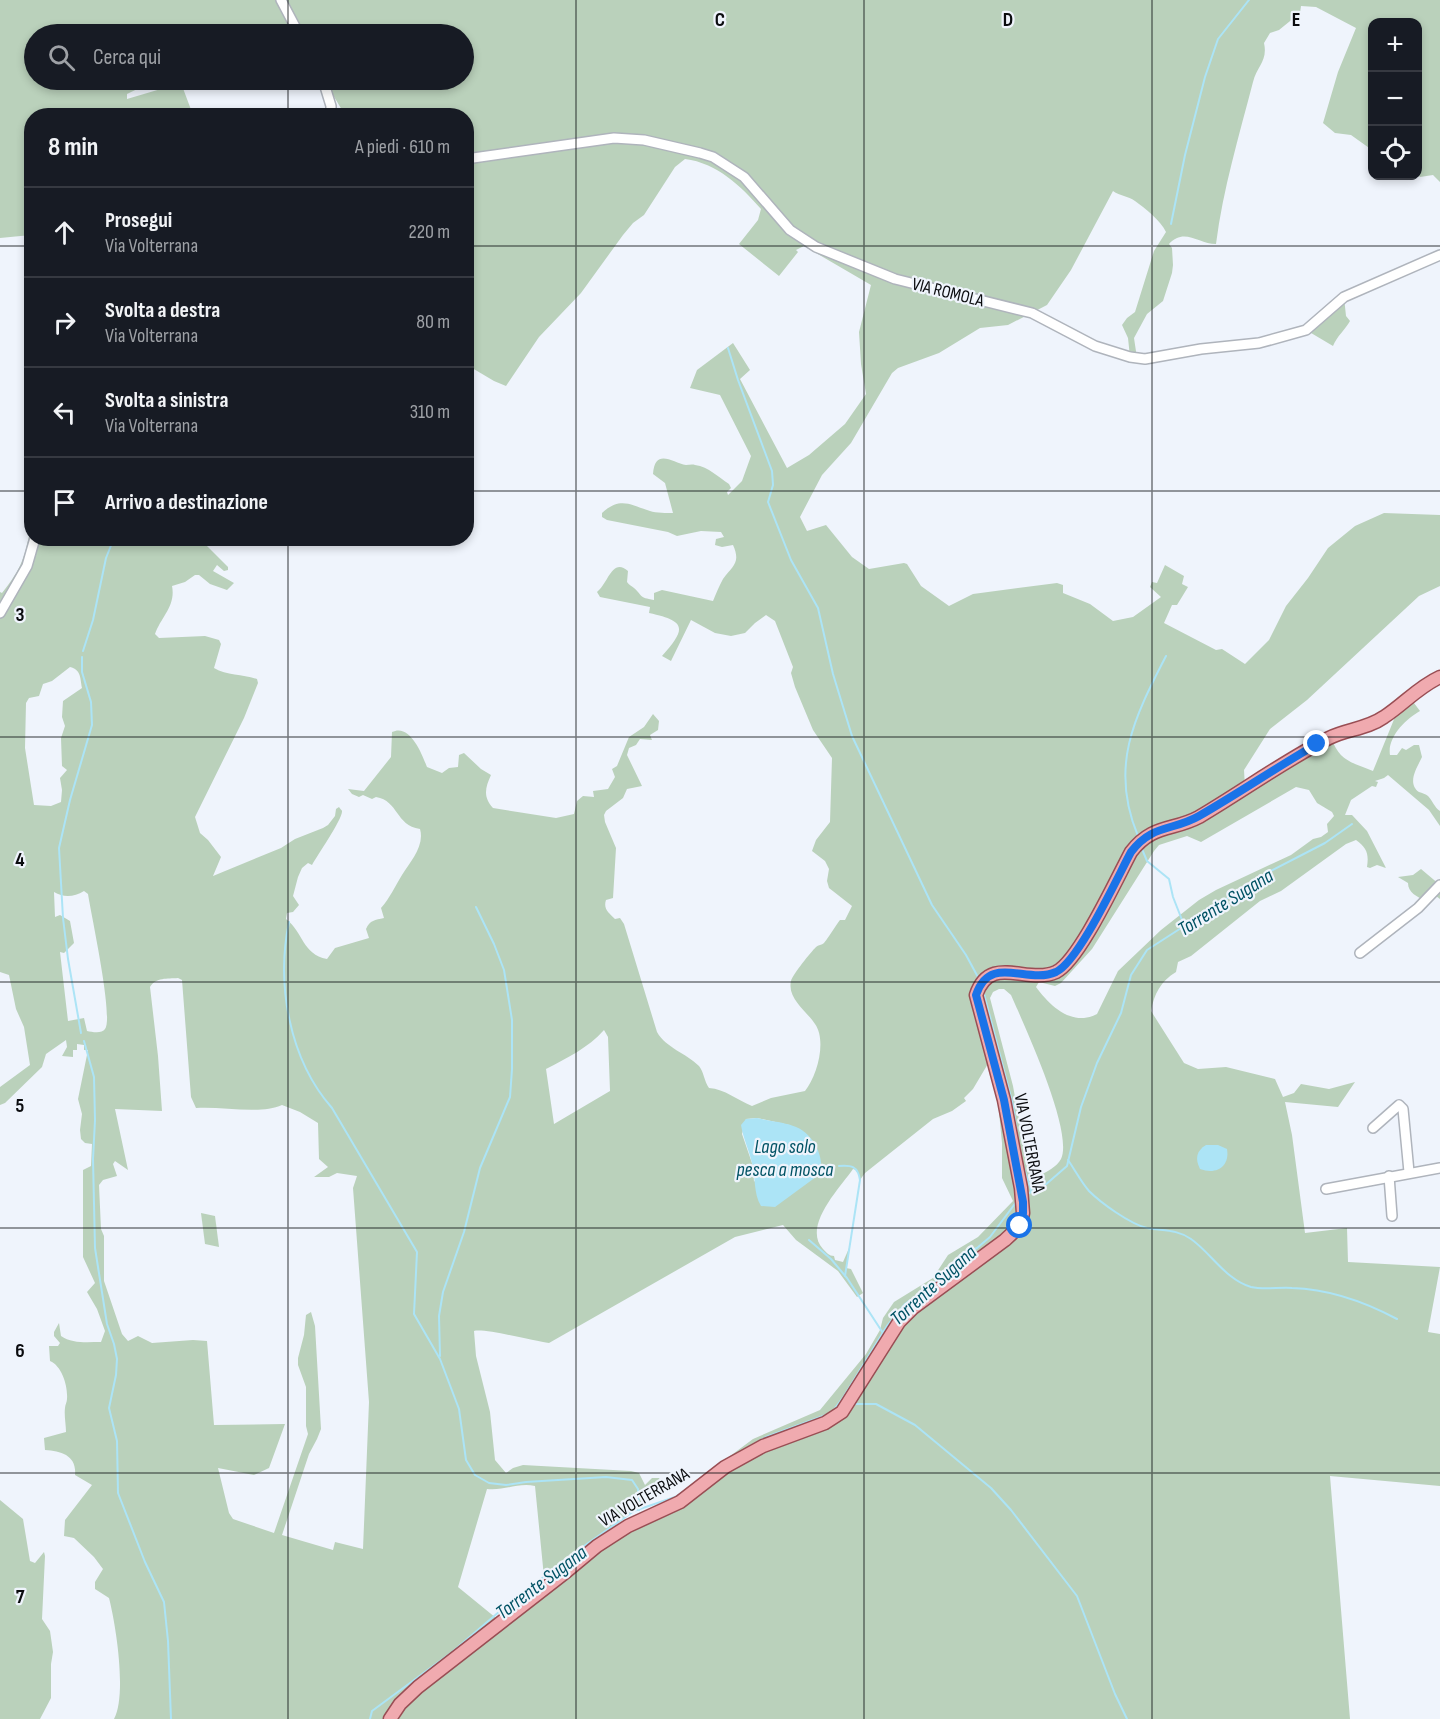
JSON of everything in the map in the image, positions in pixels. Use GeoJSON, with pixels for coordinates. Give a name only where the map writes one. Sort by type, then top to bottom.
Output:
{"type":"FeatureCollection","features":[{"type":"Feature","properties":{"kind":"main road","name":"VIA VOLTERRANA"},"geometry":{"type":"LineString","coordinates":[[390,1719],[400,1704],[418,1687],[458,1658],[597,1546],[628,1526],[680,1502],[725,1467],[763,1446],[825,1423],[842,1412],[899,1322],[913,1308],[1005,1240],[1020,1226],[1023,1213],[1021,1188],[1004,1100],[976,995],[986,977],[997,973],[1041,975],[1054,973],[1064,968],[1073,958],[1131,852],[1140,840],[1156,831],[1196,818],[1331,737],[1366,727],[1384,717],[1414,691],[1440,677]]}},
{"type":"Feature","properties":{"kind":"street"},"geometry":{"type":"LineString","coordinates":[[281,0],[294,24]]}},
{"type":"Feature","properties":{"kind":"street"},"geometry":{"type":"LineString","coordinates":[[326,90],[331,108]]}},
{"type":"Feature","properties":{"kind":"street","name":"VIA ROMOLA"},"geometry":{"type":"LineString","coordinates":[[474,158],[614,138],[644,140],[700,153],[713,157],[744,177],[790,230],[816,247],[895,279],[1032,313],[1095,346],[1130,357],[1145,359],[1201,349],[1259,344],[1306,330],[1344,297],[1440,255]]}},
{"type":"Feature","properties":{"kind":"street"},"geometry":{"type":"LineString","coordinates":[[0,613],[27,566],[33,546]]}},
{"type":"Feature","properties":{"kind":"street"},"geometry":{"type":"LineString","coordinates":[[1360,953],[1418,908],[1440,885]]}},
{"type":"Feature","properties":{"kind":"street"},"geometry":{"type":"LineString","coordinates":[[1373,1128],[1399,1105],[1403,1109],[1409,1172]]}},
{"type":"Feature","properties":{"kind":"street"},"geometry":{"type":"LineString","coordinates":[[1326,1189],[1440,1168]]}},
{"type":"Feature","properties":{"kind":"street"},"geometry":{"type":"LineString","coordinates":[[1389,1176],[1392,1216]]}},
{"type":"Feature","properties":{"kind":"green space"},"geometry":{"type":"Polygon","coordinates":[[[0,0],[1440,0],[1440,182],[1433,175],[1422,177],[1422,18],[1368,18],[1368,147],[1351,135],[1335,133],[1323,123],[1338,72],[1356,28],[1316,7],[1301,6],[1300,13],[1279,30],[1270,33],[1264,43],[1265,54],[1253,82],[1232,163],[1216,244],[1180,237],[1169,244],[1172,248],[1172,273],[1163,301],[1147,314],[1134,338],[1137,358],[1130,357],[1128,338],[1122,325],[1135,312],[1154,251],[1166,232],[1157,219],[1143,207],[1132,199],[1113,191],[1071,270],[1047,305],[1008,325],[980,328],[939,353],[898,368],[892,373],[851,443],[822,475],[800,517],[807,531],[826,525],[852,557],[869,569],[907,564],[921,586],[949,606],[973,594],[1057,583],[1063,585],[1063,593],[1090,604],[1113,621],[1133,617],[1161,597],[1150,587],[1152,582],[1157,583],[1165,565],[1184,576],[1182,584],[1188,587],[1177,605],[1172,605],[1164,623],[1216,650],[1222,649],[1245,664],[1269,640],[1286,606],[1328,548],[1355,526],[1384,513],[1440,515],[1440,586],[1419,596],[1307,700],[1270,729],[1244,770],[1245,787],[1331,737],[1342,756],[1352,763],[1373,771],[1397,712],[1411,699],[1420,711],[1394,735],[1390,755],[1397,755],[1402,748],[1406,750],[1419,745],[1422,757],[1414,774],[1413,784],[1419,792],[1428,796],[1440,811],[1440,826],[1429,810],[1388,775],[1375,781],[1378,782],[1376,787],[1372,786],[1351,800],[1345,815],[1352,815],[1367,831],[1386,868],[1377,865],[1367,867],[1368,858],[1363,846],[1356,840],[1346,844],[1281,891],[1260,901],[1191,956],[1178,962],[1176,972],[1159,988],[1151,1011],[1184,1063],[1198,1069],[1226,1067],[1275,1079],[1283,1097],[1294,1093],[1301,1084],[1329,1089],[1355,1082],[1338,1107],[1285,1102],[1292,1135],[1305,1233],[1347,1228],[1348,1262],[1440,1267],[1428,1332],[1440,1334],[1440,1486],[1330,1476],[1350,1719],[114,1719],[120,1694],[115,1625],[109,1598],[95,1589],[95,1582],[103,1569],[74,1538],[64,1536],[65,1520],[92,1485],[75,1475],[74,1463],[67,1456],[45,1450],[44,1438],[66,1432],[66,1388],[61,1372],[50,1361],[49,1346],[58,1346],[60,1343],[54,1336],[59,1323],[61,1336],[75,1341],[101,1342],[105,1331],[97,1309],[87,1292],[95,1283],[83,1257],[83,1170],[91,1166],[92,1144],[85,1143],[81,1139],[82,1114],[78,1099],[88,1050],[84,1050],[84,1045],[77,1044],[77,1050],[73,1050],[73,1057],[62,1056],[67,1047],[66,1040],[46,1054],[42,1067],[5,1103],[0,1105],[0,1087],[30,1065],[24,1027],[16,1009],[9,975],[0,972],[0,592],[2,593],[18,569],[26,546],[207,546],[228,567],[228,570],[224,571],[217,565],[213,571],[234,583],[227,590],[210,584],[199,575],[172,586],[172,600],[155,634],[159,638],[205,636],[219,640],[221,644],[214,668],[257,679],[258,683],[244,718],[195,817],[200,833],[221,857],[213,876],[323,828],[335,816],[336,809],[339,807],[342,811],[341,815],[329,837],[312,865],[308,863],[302,868],[293,896],[299,905],[293,912],[287,913],[286,919],[313,953],[327,959],[335,948],[369,938],[366,929],[373,921],[384,918],[381,908],[419,848],[420,829],[406,823],[389,803],[376,797],[372,799],[363,795],[359,797],[348,789],[364,791],[391,757],[392,732],[398,730],[410,736],[427,767],[442,773],[449,768],[458,767],[459,755],[464,753],[491,775],[486,792],[493,808],[556,818],[574,814],[577,801],[583,796],[594,797],[593,791],[608,789],[615,777],[612,769],[617,766],[629,737],[644,727],[653,714],[659,721],[658,730],[650,735],[652,740],[640,739],[636,745],[629,748],[627,755],[642,786],[627,789],[623,798],[604,815],[616,848],[613,898],[606,900],[606,908],[615,919],[620,918],[624,924],[657,1032],[661,1038],[699,1066],[709,1088],[726,1093],[752,1106],[771,1098],[805,1091],[817,1068],[820,1049],[819,1031],[795,999],[791,981],[798,968],[817,946],[824,943],[840,920],[845,920],[852,906],[829,888],[827,881],[829,869],[825,861],[812,851],[816,840],[830,822],[832,758],[813,730],[795,687],[791,673],[793,667],[775,621],[766,615],[745,633],[731,636],[715,633],[691,620],[671,661],[662,656],[679,632],[676,623],[649,613],[650,607],[600,597],[597,592],[618,567],[628,571],[627,582],[646,598],[654,600],[654,593],[662,590],[713,601],[723,579],[736,560],[733,545],[722,547],[715,545],[716,539],[724,537],[721,532],[701,531],[677,536],[668,532],[607,520],[602,517],[602,513],[614,505],[626,503],[652,512],[673,513],[665,483],[653,474],[654,466],[661,459],[700,466],[709,470],[729,484],[731,488],[727,492],[728,495],[742,481],[751,456],[720,395],[690,388],[697,370],[733,343],[750,370],[740,379],[787,468],[809,455],[845,424],[866,394],[859,332],[871,285],[804,246],[796,250],[798,252],[779,276],[739,244],[758,220],[761,209],[737,184],[718,171],[697,161],[685,159],[675,167],[644,215],[623,235],[581,293],[539,337],[506,386],[474,369],[474,108],[341,108],[330,90],[474,90],[474,24],[24,24],[24,90],[135,90],[127,94],[127,99],[157,90],[184,90],[190,108],[24,108],[24,236],[0,238],[0,0]],[[70,667],[52,681],[43,684],[39,696],[29,698],[26,703],[25,748],[34,805],[51,806],[61,802],[60,778],[67,770],[62,766],[61,738],[65,726],[62,717],[63,701],[82,688],[78,672],[70,667]],[[1296,787],[1201,842],[1187,836],[1159,845],[1092,949],[1061,983],[1055,986],[1039,982],[1036,987],[1055,1007],[1070,1016],[1079,1018],[1097,1014],[1118,971],[1161,930],[1199,900],[1291,855],[1313,839],[1328,832],[1327,824],[1334,816],[1332,812],[1317,803],[1309,790],[1296,787]],[[84,891],[76,895],[65,896],[54,892],[55,917],[60,915],[70,921],[74,943],[64,953],[60,952],[68,1021],[84,1018],[87,1031],[99,1032],[105,1029],[107,1006],[88,894],[84,891]],[[178,978],[159,980],[150,987],[162,1111],[115,1109],[128,1170],[115,1161],[113,1164],[117,1176],[103,1180],[99,1185],[101,1229],[104,1236],[104,1281],[122,1334],[128,1341],[138,1336],[152,1343],[207,1341],[214,1425],[285,1424],[269,1468],[254,1475],[218,1468],[229,1513],[233,1519],[274,1533],[308,1434],[306,1387],[298,1365],[298,1358],[306,1315],[311,1312],[315,1326],[321,1429],[309,1454],[282,1535],[333,1550],[335,1542],[363,1549],[369,1402],[353,1188],[357,1176],[337,1173],[329,1177],[314,1177],[328,1167],[319,1159],[318,1123],[300,1112],[282,1105],[252,1110],[196,1108],[191,1097],[182,980],[178,978]],[[1004,989],[993,992],[990,998],[1013,1086],[1026,1159],[1031,1171],[1039,1176],[1054,1167],[1061,1159],[1063,1145],[1060,1126],[1046,1078],[1011,995],[1004,989]],[[604,1030],[577,1052],[546,1069],[554,1124],[610,1091],[608,1037],[604,1030]],[[989,1062],[973,1089],[964,1098],[966,1101],[952,1111],[933,1119],[865,1173],[860,1180],[857,1170],[853,1169],[825,1207],[817,1229],[818,1240],[827,1253],[834,1256],[835,1260],[843,1262],[850,1246],[846,1268],[851,1269],[863,1293],[857,1297],[838,1271],[796,1240],[783,1225],[735,1237],[549,1343],[498,1333],[474,1331],[476,1356],[490,1412],[495,1460],[506,1473],[523,1465],[631,1471],[639,1473],[645,1485],[652,1478],[659,1478],[662,1483],[648,1487],[656,1494],[544,1577],[535,1486],[487,1489],[458,1587],[496,1618],[548,1582],[679,1501],[675,1497],[753,1439],[820,1410],[866,1354],[880,1330],[883,1318],[894,1302],[933,1278],[948,1255],[978,1237],[1013,1201],[1002,1178],[1002,1143],[996,1081],[989,1062]],[[757,1118],[746,1119],[742,1134],[753,1166],[754,1182],[789,1125],[757,1118]]]}},
{"type":"Feature","properties":{"kind":"green space"},"geometry":{"type":"Polygon","coordinates":[[[1344,297],[1346,316],[1350,321],[1333,346],[1306,330],[1344,297]]]}},
{"type":"Feature","properties":{"kind":"green space"},"geometry":{"type":"Polygon","coordinates":[[[1421,869],[1440,885],[1440,899],[1432,893],[1425,901],[1414,894],[1408,883],[1398,877],[1413,875],[1421,869]]]}},
{"type":"Feature","properties":{"kind":"green space"},"geometry":{"type":"Polygon","coordinates":[[[201,1213],[215,1216],[219,1247],[205,1244],[201,1213]]]}},
{"type":"Feature","properties":{"kind":"green space"},"geometry":{"type":"Polygon","coordinates":[[[0,1500],[23,1519],[30,1561],[35,1563],[44,1552],[45,1556],[42,1619],[50,1631],[53,1652],[51,1698],[40,1719],[0,1719],[0,1500]]]}},
{"type":"Feature","properties":{"kind":"water","name":"Lago solo pesca a mosca"},"geometry":{"type":"Polygon","coordinates":[[[757,1118],[791,1125],[805,1132],[816,1146],[821,1160],[820,1174],[775,1207],[761,1206],[758,1201],[752,1163],[742,1130],[741,1125],[746,1119],[757,1118]]]}},
{"type":"Feature","properties":{"kind":"water"},"geometry":{"type":"Polygon","coordinates":[[[1206,1145],[1218,1145],[1227,1149],[1226,1161],[1221,1168],[1211,1171],[1200,1169],[1197,1156],[1206,1145]]]}},
{"type":"Feature","properties":{"kind":"waterway"},"geometry":{"type":"LineString","coordinates":[[1171,224],[1185,155],[1205,77],[1218,39],[1249,0]]}},
{"type":"Feature","properties":{"kind":"waterway"},"geometry":{"type":"LineString","coordinates":[[728,348],[772,471],[773,485],[768,502],[791,560],[818,608],[833,674],[852,736],[932,905],[966,955],[979,979]]}},
{"type":"Feature","properties":{"kind":"waterway"},"geometry":{"type":"LineString","coordinates":[[83,651],[111,546]]}},
{"type":"Feature","properties":{"kind":"waterway"},"geometry":{"type":"LineString","coordinates":[[1138,836],[1130,811],[1126,787],[1129,743],[1135,722],[1166,656]]}},
{"type":"Feature","properties":{"kind":"waterway"},"geometry":{"type":"LineString","coordinates":[[81,1033],[63,918],[59,848],[70,800],[92,725],[91,702],[82,672],[82,657]]}},
{"type":"Feature","properties":{"kind":"waterway","name":"Torrente Sugana"},"geometry":{"type":"LineString","coordinates":[[1027,1194],[1044,1186],[1067,1166],[1081,1107],[1097,1063],[1121,1013],[1131,975],[1147,950],[1265,874],[1325,843],[1352,824]]}},
{"type":"Feature","properties":{"kind":"waterway"},"geometry":{"type":"LineString","coordinates":[[1142,849],[1147,861],[1169,879],[1184,925]]}},
{"type":"Feature","properties":{"kind":"waterway"},"geometry":{"type":"LineString","coordinates":[[440,1356],[439,1316],[443,1292],[464,1232],[480,1168],[510,1097],[512,1020],[504,970],[476,907]]}},
{"type":"Feature","properties":{"kind":"waterway"},"geometry":{"type":"LineString","coordinates":[[289,922],[284,970],[289,1020],[296,1044],[317,1088],[332,1108],[417,1252],[414,1314],[440,1359],[459,1409],[466,1460],[475,1475],[489,1483],[506,1485],[606,1477],[632,1480],[638,1489],[639,1510]]}},
{"type":"Feature","properties":{"kind":"waterway"},"geometry":{"type":"LineString","coordinates":[[983,990],[1013,1105],[1020,1154]]}},
{"type":"Feature","properties":{"kind":"waterway"},"geometry":{"type":"LineString","coordinates":[[84,1041],[94,1077],[95,1248],[107,1324],[117,1359],[109,1408],[117,1441],[118,1493],[145,1562],[164,1602],[171,1719]]}},
{"type":"Feature","properties":{"kind":"waterway"},"geometry":{"type":"LineString","coordinates":[[1021,1159],[1031,1190]]}},
{"type":"Feature","properties":{"kind":"waterway"},"geometry":{"type":"LineString","coordinates":[[1068,1160],[1089,1191],[1108,1207],[1140,1226],[1186,1236],[1242,1284],[1256,1288],[1306,1289],[1333,1294],[1372,1307],[1397,1319]]}},
{"type":"Feature","properties":{"kind":"waterway"},"geometry":{"type":"LineString","coordinates":[[839,1166],[853,1167],[858,1172],[860,1180],[845,1276]]}},
{"type":"Feature","properties":{"kind":"waterway","name":"Torrente Sugana"},"geometry":{"type":"LineString","coordinates":[[742,1451],[766,1437],[833,1411],[887,1326],[905,1304],[944,1276],[960,1255],[977,1248],[990,1237],[1017,1201]]}},
{"type":"Feature","properties":{"kind":"waterway"},"geometry":{"type":"LineString","coordinates":[[809,1240],[831,1259],[847,1278],[883,1333]]}},
{"type":"Feature","properties":{"kind":"waterway"},"geometry":{"type":"LineString","coordinates":[[856,1404],[876,1404],[915,1425],[991,1488],[1011,1510],[1077,1596],[1127,1719]]}},
{"type":"Feature","properties":{"kind":"waterway","name":"Torrente Sugana"},"geometry":{"type":"LineString","coordinates":[[370,1719],[372,1711],[452,1652],[574,1553],[634,1511],[683,1492]]}},
{"type":"Feature","properties":{"kind":"route"},"geometry":{"type":"LineString","coordinates":[[1020,1226],[1023,1202],[1004,1100],[976,995],[980,986],[986,977],[997,973],[1041,975],[1054,973],[1064,968],[1073,958],[1131,852],[1140,840],[1156,831],[1196,818],[1317,744]]}}]}
